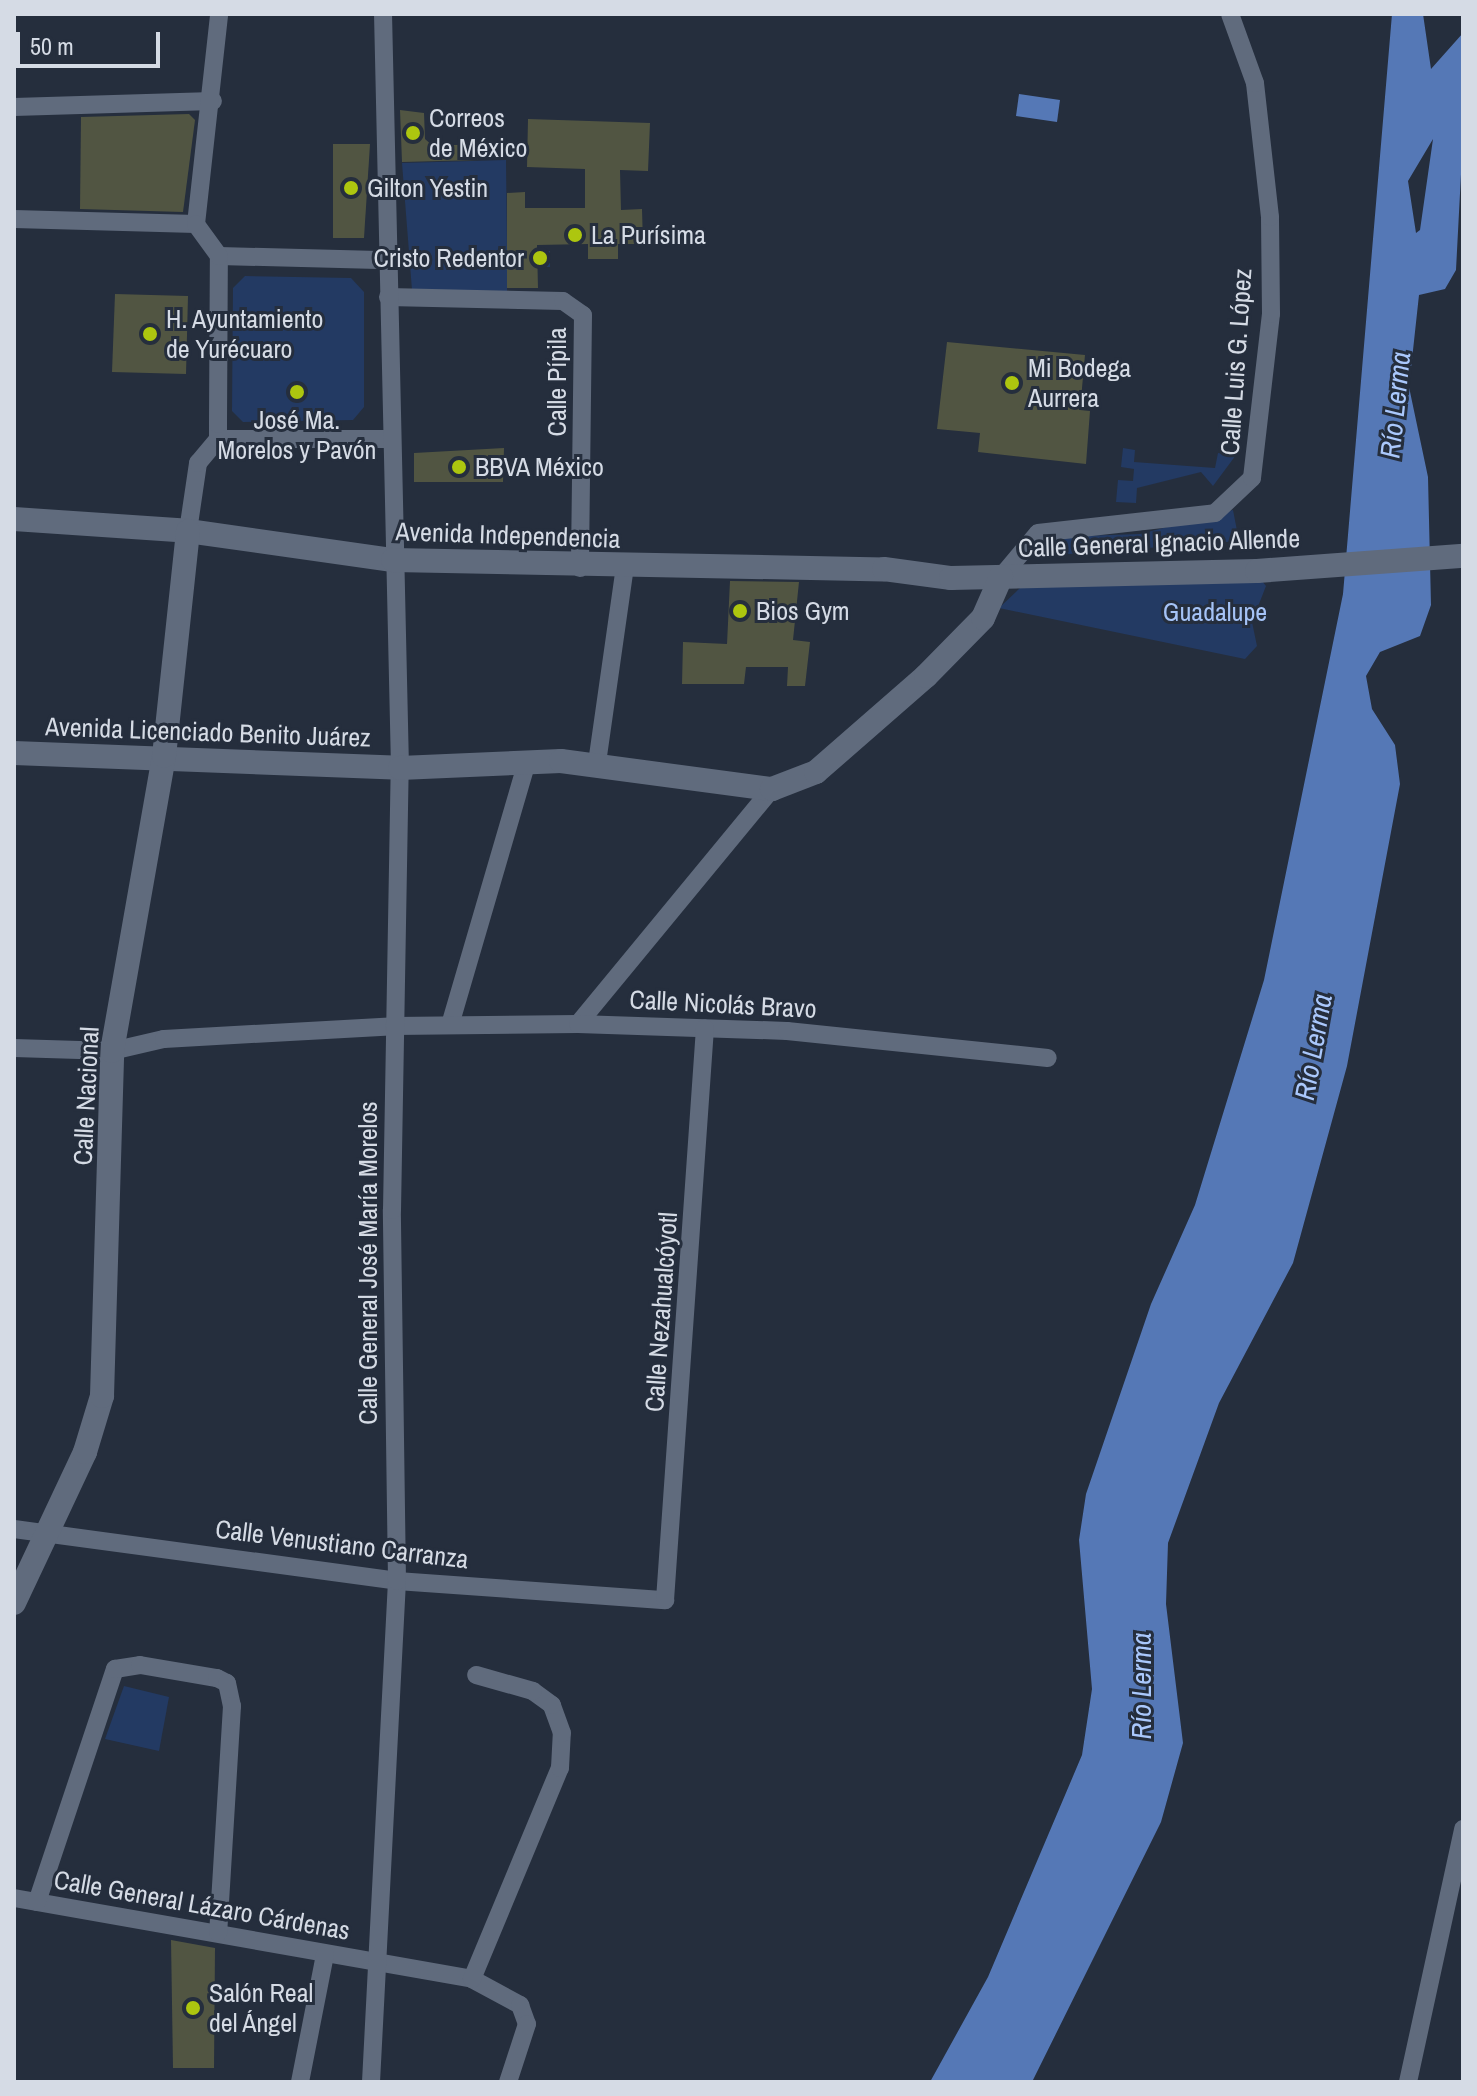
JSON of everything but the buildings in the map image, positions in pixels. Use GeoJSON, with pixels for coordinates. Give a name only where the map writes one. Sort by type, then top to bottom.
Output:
{"type":"FeatureCollection","features":[{"type":"Feature","properties":{"kind":"street"},"geometry":{"type":"LineString","coordinates":[[188,531],[198,463],[218,439],[219,256],[196,224],[213,101],[219,14]]}},
{"type":"Feature","properties":{"kind":"street","name":"Calle General José María Morelos"},"geometry":{"type":"LineString","coordinates":[[371,2082],[382,1964],[397,1581],[394,1026],[400,768],[383,14]]}},
{"type":"Feature","properties":{"kind":"street","name":"Calle Luis G. López"},"geometry":{"type":"LineString","coordinates":[[1001,577],[1038,533],[1215,513],[1252,478],[1271,314],[1270,217],[1255,83],[1230,14]]}},
{"type":"Feature","properties":{"kind":"street"},"geometry":{"type":"LineString","coordinates":[[14,107],[213,101]]}},
{"type":"Feature","properties":{"kind":"street"},"geometry":{"type":"LineString","coordinates":[[14,219],[196,224]]}},
{"type":"Feature","properties":{"kind":"street"},"geometry":{"type":"LineString","coordinates":[[219,256],[388,260]]}},
{"type":"Feature","properties":{"kind":"street","name":"Calle Pípila"},"geometry":{"type":"LineString","coordinates":[[388,297],[563,301],[583,315],[586,331],[580,568]]}},
{"type":"Feature","properties":{"kind":"street"},"geometry":{"type":"LineString","coordinates":[[218,439],[391,439]]}},
{"type":"Feature","properties":{"kind":"street","name":"Avenida Independencia"},"geometry":{"type":"LineString","coordinates":[[14,519],[188,531],[393,560],[580,568],[1001,577]]}},
{"type":"Feature","properties":{"kind":"street","name":"Calle Nacional"},"geometry":{"type":"LineString","coordinates":[[14,1603],[44,1530],[85,1452],[102,1396],[112,1051],[164,756],[188,531]]}},
{"type":"Feature","properties":{"kind":"street","name":"Calle General Ignacio Allende"},"geometry":{"type":"LineString","coordinates":[[578,1024],[772,789],[816,772],[926,676],[983,618],[1001,577],[1257,571],[1463,556]]}},
{"type":"Feature","properties":{"kind":"street"},"geometry":{"type":"LineString","coordinates":[[597,763],[625,567]]}},
{"type":"Feature","properties":{"kind":"street","name":"Avenida Licenciado Benito Juárez"},"geometry":{"type":"LineString","coordinates":[[14,753],[164,756],[400,768],[527,761],[597,763],[772,789]]}},
{"type":"Feature","properties":{"kind":"street"},"geometry":{"type":"LineString","coordinates":[[450,1025],[527,761]]}},
{"type":"Feature","properties":{"kind":"street","name":"Calle Nicolás Bravo"},"geometry":{"type":"LineString","coordinates":[[14,1048],[112,1051],[164,1039],[394,1026],[578,1024],[705,1028],[1048,1058]]}},
{"type":"Feature","properties":{"kind":"street","name":"Calle Nezahualcóyotl"},"geometry":{"type":"LineString","coordinates":[[665,1600],[705,1028]]}},
{"type":"Feature","properties":{"kind":"street","name":"Calle Venustiano Carranza"},"geometry":{"type":"LineString","coordinates":[[14,1529],[44,1530],[397,1581],[665,1600]]}},
{"type":"Feature","properties":{"kind":"street"},"geometry":{"type":"LineString","coordinates":[[37,1902],[109,1679],[127,1663],[171,1670],[217,1678],[231,1694],[218,1933]]}},
{"type":"Feature","properties":{"kind":"street"},"geometry":{"type":"LineString","coordinates":[[472,1979],[560,1768],[562,1733],[552,1705],[533,1691],[476,1675]]}},
{"type":"Feature","properties":{"kind":"street"},"geometry":{"type":"LineString","coordinates":[[1408,2082],[1463,1829]]}},
{"type":"Feature","properties":{"kind":"street","name":"Calle General Lázaro Cárdenas"},"geometry":{"type":"LineString","coordinates":[[14,1898],[472,1979],[520,2005],[527,2024],[508,2082]]}},
{"type":"Feature","properties":{"kind":"street"},"geometry":{"type":"LineString","coordinates":[[300,2082],[325,1954]]}},
{"type":"Feature","properties":{"kind":"green space"},"geometry":{"type":"Polygon","coordinates":[[[506,160],[507,252],[550,251],[550,267],[507,267],[507,291],[412,290],[402,163],[506,160]]]}},
{"type":"Feature","properties":{"kind":"green space"},"geometry":{"type":"Polygon","coordinates":[[[245,276],[351,278],[364,292],[364,407],[353,420],[243,422],[232,411],[233,288],[245,276]]]}},
{"type":"Feature","properties":{"kind":"green space"},"geometry":{"type":"Polygon","coordinates":[[[1123,448],[1135,450],[1134,462],[1215,468],[1218,453],[1236,455],[1213,486],[1201,472],[1137,488],[1136,503],[1116,502],[1118,480],[1133,481],[1134,469],[1121,467],[1123,448]]]}},
{"type":"Feature","properties":{"kind":"green space"},"geometry":{"type":"Polygon","coordinates":[[[1233,510],[1239,541],[1056,555],[1051,537],[1140,534],[1233,510]]]}},
{"type":"Feature","properties":{"kind":"green space","name":"Guadalupe"},"geometry":{"type":"Polygon","coordinates":[[[1254,571],[1266,586],[1252,622],[1257,646],[1245,659],[999,608],[1020,588],[1254,571]]]}},
{"type":"Feature","properties":{"kind":"green space"},"geometry":{"type":"Polygon","coordinates":[[[124,1686],[169,1697],[159,1751],[105,1739],[124,1686]]]}},
{"type":"Feature","properties":{"kind":"water","name":"Río Lerma"},"geometry":{"type":"Polygon","coordinates":[[[1392,14],[1423,14],[1431,69],[1463,33],[1463,136],[1456,270],[1445,289],[1419,295],[1409,387],[1428,477],[1431,605],[1420,636],[1380,652],[1366,676],[1372,709],[1395,745],[1400,784],[1347,1066],[1293,1263],[1219,1403],[1168,1543],[1166,1604],[1183,1743],[1161,1822],[1032,2082],[930,2082],[988,1977],[1082,1755],[1092,1689],[1079,1540],[1086,1494],[1151,1304],[1195,1205],[1264,980],[1343,594],[1392,14]],[[1433,139],[1408,181],[1416,233],[1420,230],[1433,139]]]}},
{"type":"Feature","properties":{"kind":"water"},"geometry":{"type":"Polygon","coordinates":[[[1019,94],[1060,100],[1057,122],[1016,116],[1019,94]]]}},
{"type":"Feature","properties":{"kind":"place","name":"Correos de México"},"geometry":{"type":"Point","coordinates":[413,133]}},
{"type":"Feature","properties":{"kind":"place","name":"Gilton Yestin"},"geometry":{"type":"Point","coordinates":[351,188]}},
{"type":"Feature","properties":{"kind":"place","name":"La Purísima"},"geometry":{"type":"Point","coordinates":[575,235]}},
{"type":"Feature","properties":{"kind":"place","name":"Cristo Redentor"},"geometry":{"type":"Point","coordinates":[540,258]}},
{"type":"Feature","properties":{"kind":"place","name":"H. Ayuntamiento de Yurécuaro"},"geometry":{"type":"Point","coordinates":[150,334]}},
{"type":"Feature","properties":{"kind":"place","name":"Mi Bodega Aurrera"},"geometry":{"type":"Point","coordinates":[1012,383]}},
{"type":"Feature","properties":{"kind":"place","name":"José Ma. Morelos y Pavón"},"geometry":{"type":"Point","coordinates":[297,392]}},
{"type":"Feature","properties":{"kind":"place","name":"BBVA México"},"geometry":{"type":"Point","coordinates":[459,467]}},
{"type":"Feature","properties":{"kind":"place","name":"Bios Gym"},"geometry":{"type":"Point","coordinates":[740,611]}},
{"type":"Feature","properties":{"kind":"place","name":"Salón Real del Ángel"},"geometry":{"type":"Point","coordinates":[193,2008]}}]}
